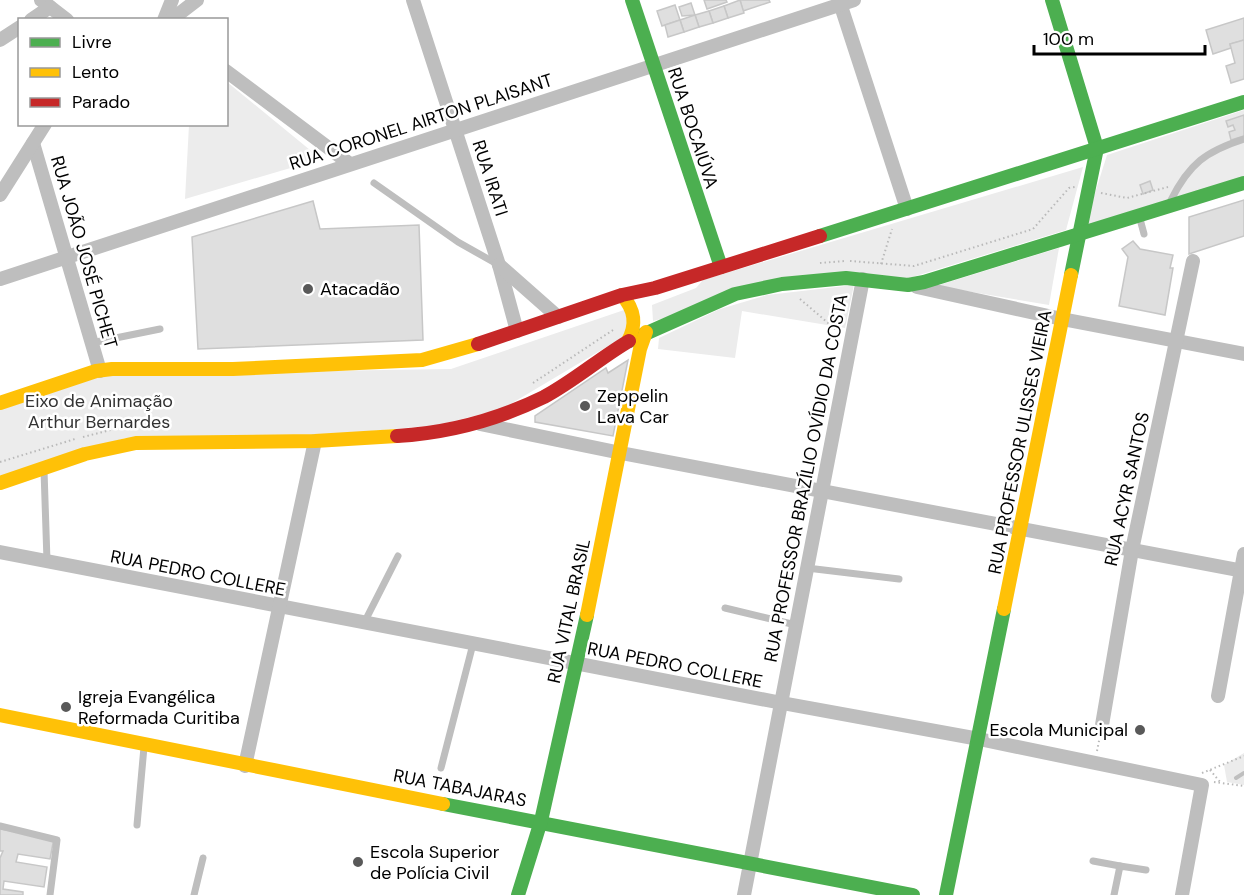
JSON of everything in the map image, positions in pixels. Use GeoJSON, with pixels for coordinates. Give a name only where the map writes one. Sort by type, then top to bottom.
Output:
{"type":"FeatureCollection","features":[{"type":"Feature","properties":{"kind":"main road","name":"RUA BOCAIÚVA"},"geometry":{"type":"LineString","coordinates":[[632,0],[721,267]]}},
{"type":"Feature","properties":{"kind":"main road","name":"RUA PROFESSOR ULISSES VIEIRA"},"geometry":{"type":"LineString","coordinates":[[946,895],[1022,529],[1078,235],[1097,148],[1052,0]]}},
{"type":"Feature","properties":{"kind":"main road"},"geometry":{"type":"LineString","coordinates":[[0,403],[100,371],[399,363],[445,355],[622,296],[655,288],[1244,102]]}},
{"type":"Feature","properties":{"kind":"main road"},"geometry":{"type":"LineString","coordinates":[[0,483],[102,449],[147,442],[315,441],[416,437],[478,423],[545,396],[628,341],[735,294],[782,284],[869,280],[908,285],[1244,183]]}},
{"type":"Feature","properties":{"kind":"main road","name":"RUA VITAL BRASIL"},"geometry":{"type":"LineString","coordinates":[[518,895],[541,821],[577,664],[640,350],[646,332],[645,306],[655,288]]}},
{"type":"Feature","properties":{"kind":"main road"},"geometry":{"type":"LineString","coordinates":[[622,296],[634,311],[634,332],[628,341]]}},
{"type":"Feature","properties":{"kind":"main road","name":"RUA TABAJARAS"},"geometry":{"type":"LineString","coordinates":[[0,715],[245,766],[541,821],[913,895]]}},
{"type":"Feature","properties":{"kind":"street"},"geometry":{"type":"LineString","coordinates":[[165,18],[172,0]]}},
{"type":"Feature","properties":{"kind":"street"},"geometry":{"type":"LineString","coordinates":[[174,18],[197,0]]}},
{"type":"Feature","properties":{"kind":"street","name":"RUA IRATI"},"geometry":{"type":"LineString","coordinates":[[412,0],[499,265],[517,331]]}},
{"type":"Feature","properties":{"kind":"street"},"geometry":{"type":"LineString","coordinates":[[845,1],[902,210]]}},
{"type":"Feature","properties":{"kind":"street","name":"RUA CORONEL AIRTON PLAISANT"},"geometry":{"type":"LineString","coordinates":[[0,279],[845,1]]}},
{"type":"Feature","properties":{"kind":"street"},"geometry":{"type":"LineString","coordinates":[[33,18],[45,3],[64,18]]}},
{"type":"Feature","properties":{"kind":"street"},"geometry":{"type":"LineString","coordinates":[[0,40],[18,28]]}},
{"type":"Feature","properties":{"kind":"street"},"geometry":{"type":"LineString","coordinates":[[228,73],[350,165]]}},
{"type":"Feature","properties":{"kind":"street"},"geometry":{"type":"LineString","coordinates":[[0,195],[44,126]]}},
{"type":"Feature","properties":{"kind":"street","name":"RUA JOÃO JOSÉ PICHET"},"geometry":{"type":"LineString","coordinates":[[33,143],[100,371]]}},
{"type":"Feature","properties":{"kind":"street","name":"RUA ACYR SANTOS"},"geometry":{"type":"LineString","coordinates":[[1102,725],[1132,550],[1192,261]]}},
{"type":"Feature","properties":{"kind":"street"},"geometry":{"type":"LineString","coordinates":[[499,265],[558,317]]}},
{"type":"Feature","properties":{"kind":"street","name":"RUA PROFESSOR BRAZÍLIO OVÍDIO DA COSTA"},"geometry":{"type":"LineString","coordinates":[[744,895],[850,342],[869,280]]}},
{"type":"Feature","properties":{"kind":"street"},"geometry":{"type":"LineString","coordinates":[[908,285],[1062,319],[1244,354]]}},
{"type":"Feature","properties":{"kind":"street"},"geometry":{"type":"LineString","coordinates":[[478,423],[621,453],[1242,571]]}},
{"type":"Feature","properties":{"kind":"street"},"geometry":{"type":"LineString","coordinates":[[245,766],[277,607],[315,441]]}},
{"type":"Feature","properties":{"kind":"street","name":"RUA PEDRO COLLERE"},"geometry":{"type":"LineString","coordinates":[[0,552],[1095,763],[1201,779]]}},
{"type":"Feature","properties":{"kind":"street"},"geometry":{"type":"LineString","coordinates":[[1218,696],[1244,554]]}},
{"type":"Feature","properties":{"kind":"street"},"geometry":{"type":"LineString","coordinates":[[1182,895],[1201,779]]}},
{"type":"Feature","properties":{"kind":"lane"},"geometry":{"type":"LineString","coordinates":[[1167,208],[1179,184],[1198,160],[1244,139]]}},
{"type":"Feature","properties":{"kind":"lane"},"geometry":{"type":"LineString","coordinates":[[374,183],[458,242],[499,265]]}},
{"type":"Feature","properties":{"kind":"lane"},"geometry":{"type":"LineString","coordinates":[[1140,216],[1144,234]]}},
{"type":"Feature","properties":{"kind":"lane"},"geometry":{"type":"LineString","coordinates":[[92,344],[160,329]]}},
{"type":"Feature","properties":{"kind":"lane"},"geometry":{"type":"LineString","coordinates":[[44,468],[47,561]]}},
{"type":"Feature","properties":{"kind":"lane"},"geometry":{"type":"LineString","coordinates":[[364,623],[398,556]]}},
{"type":"Feature","properties":{"kind":"lane"},"geometry":{"type":"LineString","coordinates":[[807,568],[899,579]]}},
{"type":"Feature","properties":{"kind":"lane"},"geometry":{"type":"LineString","coordinates":[[725,608],[796,625]]}},
{"type":"Feature","properties":{"kind":"lane"},"geometry":{"type":"LineString","coordinates":[[441,768],[473,644]]}},
{"type":"Feature","properties":{"kind":"lane"},"geometry":{"type":"LineString","coordinates":[[137,825],[144,745]]}},
{"type":"Feature","properties":{"kind":"lane"},"geometry":{"type":"LineString","coordinates":[[0,826],[57,840],[50,895]]}},
{"type":"Feature","properties":{"kind":"lane"},"geometry":{"type":"LineString","coordinates":[[194,895],[202,858]]}},
{"type":"Feature","properties":{"kind":"lane"},"geometry":{"type":"LineString","coordinates":[[1093,861],[1146,870]]}},
{"type":"Feature","properties":{"kind":"lane"},"geometry":{"type":"LineString","coordinates":[[1114,895],[1120,866]]}},
{"type":"Feature","properties":{"kind":"path"},"geometry":{"type":"LineString","coordinates":[[813,264],[834,261],[914,266],[1033,229],[1069,188],[1075,187]]}},
{"type":"Feature","properties":{"kind":"path"},"geometry":{"type":"LineString","coordinates":[[1098,192],[1127,198],[1167,187]]}},
{"type":"Feature","properties":{"kind":"path"},"geometry":{"type":"LineString","coordinates":[[869,280],[881,264],[902,210]]}},
{"type":"Feature","properties":{"kind":"path"},"geometry":{"type":"LineString","coordinates":[[799,298],[850,342]]}},
{"type":"Feature","properties":{"kind":"path"},"geometry":{"type":"LineString","coordinates":[[524,389],[604,334],[619,327]]}},
{"type":"Feature","properties":{"kind":"path"},"geometry":{"type":"LineString","coordinates":[[0,462],[130,425],[178,425]]}},
{"type":"Feature","properties":{"kind":"path"},"geometry":{"type":"LineString","coordinates":[[1095,763],[1102,725]]}},
{"type":"Feature","properties":{"kind":"path"},"geometry":{"type":"LineString","coordinates":[[1201,779],[1210,770],[1244,756]]}},
{"type":"Feature","properties":{"kind":"path"},"geometry":{"type":"LineString","coordinates":[[1210,770],[1221,783]]}},
{"type":"Feature","properties":{"kind":"path"},"geometry":{"type":"LineString","coordinates":[[1201,779],[1244,786]]}},
{"type":"Feature","properties":{"kind":"green space"},"geometry":{"type":"Polygon","coordinates":[[[228,83],[321,159],[185,199],[189,126],[228,126],[228,83]]]}},
{"type":"Feature","properties":{"kind":"green space"},"geometry":{"type":"Polygon","coordinates":[[[1244,110],[1244,180],[1083,231],[1107,155],[1244,110]]]}},
{"type":"Feature","properties":{"kind":"green space"},"geometry":{"type":"Polygon","coordinates":[[[1083,167],[1066,230],[906,279],[847,273],[653,321],[652,305],[696,288],[703,280],[1083,167]]]}},
{"type":"Feature","properties":{"kind":"green space"},"geometry":{"type":"Polygon","coordinates":[[[1059,248],[1049,305],[936,286],[1059,248]]]}},
{"type":"Feature","properties":{"kind":"green space"},"geometry":{"type":"Polygon","coordinates":[[[854,285],[845,328],[742,311],[735,358],[658,349],[659,338],[720,309],[767,295],[854,285]]]}},
{"type":"Feature","properties":{"kind":"green space","name":"Eixo de Animação Arthur Bernardes"},"geometry":{"type":"Polygon","coordinates":[[[630,308],[630,333],[502,409],[438,425],[304,437],[125,438],[0,477],[0,410],[92,378],[126,374],[451,369],[630,308]]]}},
{"type":"Feature","properties":{"kind":"green space"},"geometry":{"type":"Polygon","coordinates":[[[1244,753],[1244,785],[1227,782],[1224,765],[1244,753]]]}},
{"type":"Feature","properties":{"kind":"building"},"geometry":{"type":"Polygon","coordinates":[[[704,0],[726,0],[727,2],[707,9],[704,0]]]}},
{"type":"Feature","properties":{"kind":"building"},"geometry":{"type":"Polygon","coordinates":[[[740,0],[769,0],[770,2],[743,11],[740,0]]]}},
{"type":"Feature","properties":{"kind":"building"},"geometry":{"type":"Polygon","coordinates":[[[740,0],[744,13],[728,18],[724,6],[740,0]]]}},
{"type":"Feature","properties":{"kind":"building"},"geometry":{"type":"Polygon","coordinates":[[[691,3],[695,15],[682,16],[679,7],[691,3]]]}},
{"type":"Feature","properties":{"kind":"building"},"geometry":{"type":"Polygon","coordinates":[[[675,5],[680,20],[662,26],[657,11],[675,5]]]}},
{"type":"Feature","properties":{"kind":"building"},"geometry":{"type":"Polygon","coordinates":[[[724,6],[728,18],[713,23],[709,11],[724,6]]]}},
{"type":"Feature","properties":{"kind":"building"},"geometry":{"type":"Polygon","coordinates":[[[709,11],[713,23],[699,27],[695,15],[709,11]]]}},
{"type":"Feature","properties":{"kind":"building"},"geometry":{"type":"Polygon","coordinates":[[[695,15],[699,27],[684,32],[680,20],[695,15]]]}},
{"type":"Feature","properties":{"kind":"building"},"geometry":{"type":"Polygon","coordinates":[[[1244,18],[1244,40],[1230,44],[1231,48],[1213,54],[1206,30],[1244,18]]]}},
{"type":"Feature","properties":{"kind":"building"},"geometry":{"type":"Polygon","coordinates":[[[680,20],[684,32],[668,37],[665,25],[680,20]]]}},
{"type":"Feature","properties":{"kind":"building"},"geometry":{"type":"Polygon","coordinates":[[[1244,40],[1244,79],[1231,83],[1226,66],[1235,63],[1230,44],[1244,40]]]}},
{"type":"Feature","properties":{"kind":"building"},"geometry":{"type":"Polygon","coordinates":[[[1244,115],[1244,136],[1231,140],[1229,132],[1235,130],[1233,125],[1228,127],[1226,121],[1244,115]]]}},
{"type":"Feature","properties":{"kind":"building"},"geometry":{"type":"Polygon","coordinates":[[[1150,181],[1153,190],[1143,194],[1140,185],[1150,181]]]}},
{"type":"Feature","properties":{"kind":"building"},"geometry":{"type":"Polygon","coordinates":[[[1244,200],[1244,236],[1189,254],[1189,217],[1244,200]]]}},
{"type":"Feature","properties":{"kind":"building","name":"Atacadão"},"geometry":{"type":"Polygon","coordinates":[[[313,201],[320,229],[419,225],[423,340],[198,349],[192,237],[313,201]]]}},
{"type":"Feature","properties":{"kind":"building"},"geometry":{"type":"Polygon","coordinates":[[[1133,241],[1140,249],[1173,255],[1165,315],[1119,306],[1128,257],[1122,249],[1133,241]]]}},
{"type":"Feature","properties":{"kind":"building","name":"Zeppelin Lava Car"},"geometry":{"type":"Polygon","coordinates":[[[628,360],[613,436],[535,422],[535,416],[606,368],[608,373],[628,360]]]}},
{"type":"Feature","properties":{"kind":"building"},"geometry":{"type":"Polygon","coordinates":[[[0,829],[54,838],[50,859],[18,854],[16,862],[47,867],[44,887],[4,881],[3,889],[23,892],[23,895],[0,895],[0,858],[3,851],[0,851],[0,829]]]}},
{"type":"Feature","properties":{"kind":"waterway"},"geometry":{"type":"LineString","coordinates":[[1236,778],[1244,773]]}},
{"type":"Feature","properties":{"kind":"traffic: fast"},"geometry":{"type":"LineString","coordinates":[[632,0],[721,267]]}},
{"type":"Feature","properties":{"kind":"traffic: fast"},"geometry":{"type":"LineString","coordinates":[[1052,0],[1097,148],[1071,275]]}},
{"type":"Feature","properties":{"kind":"traffic: fast"},"geometry":{"type":"LineString","coordinates":[[820,236],[1244,102]]}},
{"type":"Feature","properties":{"kind":"traffic: fast"},"geometry":{"type":"LineString","coordinates":[[629,341],[735,294],[782,284],[846,278],[908,285],[924,282],[1244,183]]}},
{"type":"Feature","properties":{"kind":"traffic: fast"},"geometry":{"type":"LineString","coordinates":[[946,895],[1004,609]]}},
{"type":"Feature","properties":{"kind":"traffic: fast"},"geometry":{"type":"LineString","coordinates":[[518,895],[541,821],[587,615]]}},
{"type":"Feature","properties":{"kind":"traffic: fast"},"geometry":{"type":"LineString","coordinates":[[443,804],[913,895]]}},
{"type":"Feature","properties":{"kind":"traffic: slow"},"geometry":{"type":"LineString","coordinates":[[1004,609],[1071,275]]}},
{"type":"Feature","properties":{"kind":"traffic: slow"},"geometry":{"type":"LineString","coordinates":[[622,295],[630,306],[633,317],[633,329],[628,341]]}},
{"type":"Feature","properties":{"kind":"traffic: slow"},"geometry":{"type":"LineString","coordinates":[[587,615],[640,349],[646,332]]}},
{"type":"Feature","properties":{"kind":"traffic: slow"},"geometry":{"type":"LineString","coordinates":[[0,403],[96,371],[112,369],[233,369],[422,360],[478,344]]}},
{"type":"Feature","properties":{"kind":"traffic: slow"},"geometry":{"type":"LineString","coordinates":[[0,483],[85,454],[136,443],[315,441],[397,436]]}},
{"type":"Feature","properties":{"kind":"traffic: slow"},"geometry":{"type":"LineString","coordinates":[[0,715],[443,804]]}},
{"type":"Feature","properties":{"kind":"traffic: jam"},"geometry":{"type":"LineString","coordinates":[[478,344],[622,295],[655,288],[820,236]]}},
{"type":"Feature","properties":{"kind":"traffic: jam"},"geometry":{"type":"LineString","coordinates":[[397,436],[435,432],[472,424],[526,405],[555,391],[629,341]]}},
{"type":"Feature","properties":{"kind":"place","name":"Atacadão"},"geometry":{"type":"Point","coordinates":[308,289]}},
{"type":"Feature","properties":{"kind":"place","name":"Zeppelin Lava Car"},"geometry":{"type":"Point","coordinates":[585,406]}},
{"type":"Feature","properties":{"kind":"place","name":"Igreja Evangélica Reformada Curitiba"},"geometry":{"type":"Point","coordinates":[66,707]}},
{"type":"Feature","properties":{"kind":"place","name":"Escola Municipal"},"geometry":{"type":"Point","coordinates":[1140,730]}},
{"type":"Feature","properties":{"kind":"place","name":"Escola Superior de Polícia Civil"},"geometry":{"type":"Point","coordinates":[358,862]}}]}
